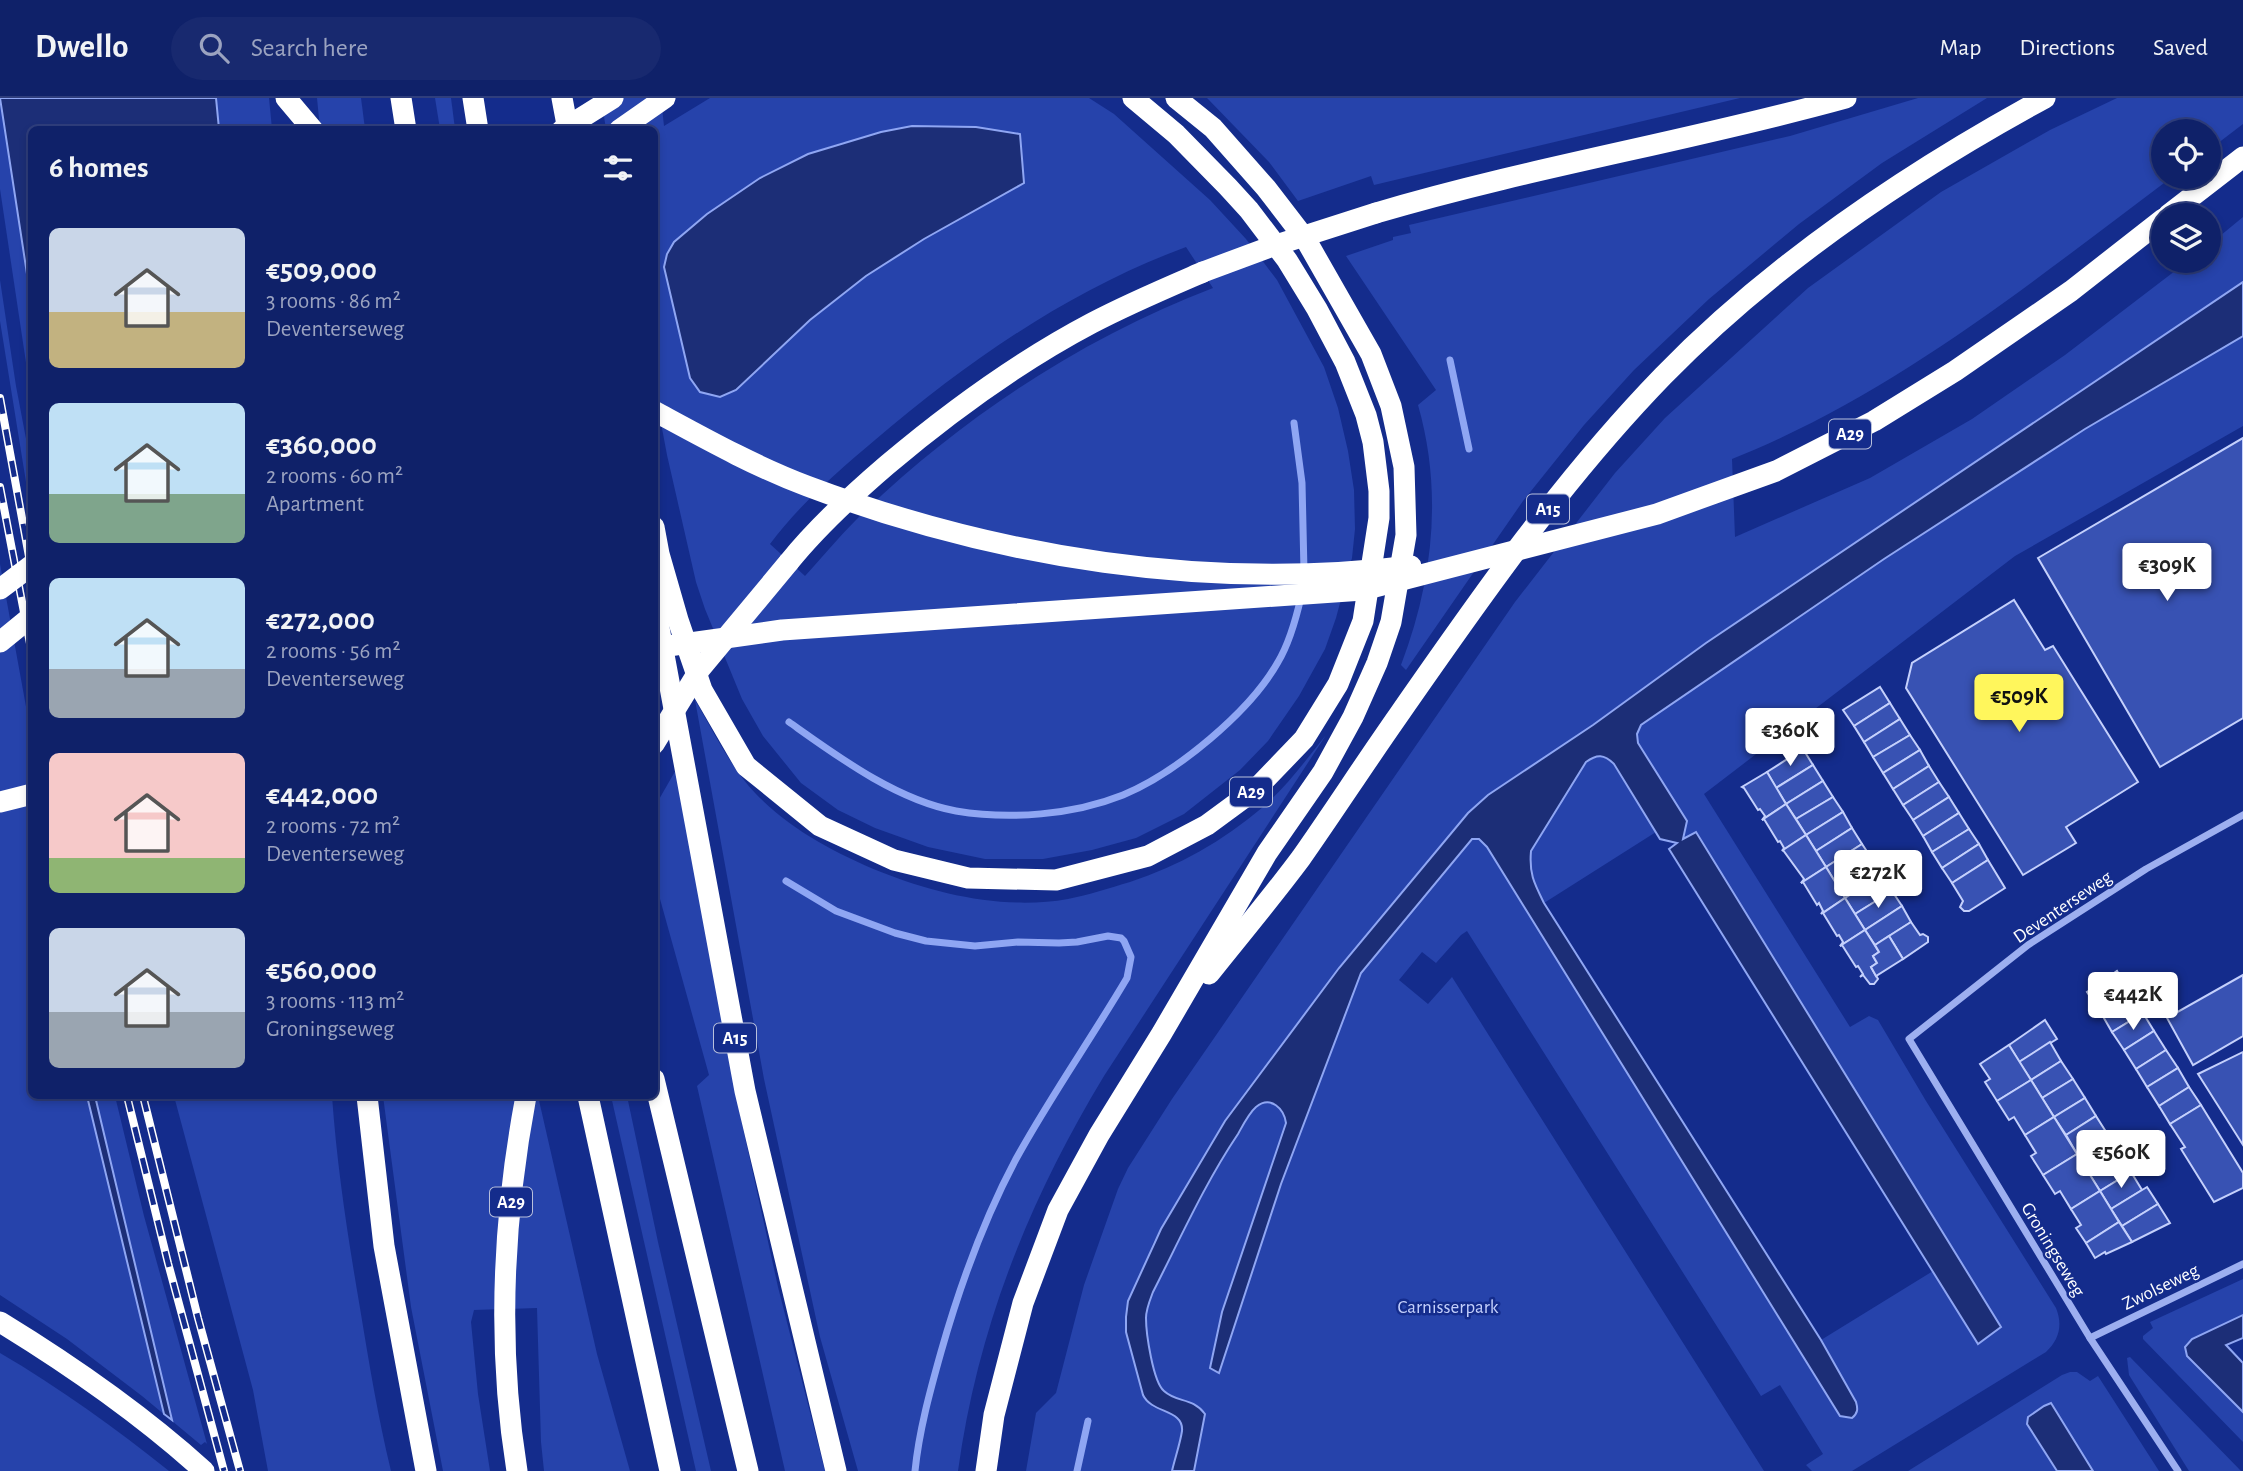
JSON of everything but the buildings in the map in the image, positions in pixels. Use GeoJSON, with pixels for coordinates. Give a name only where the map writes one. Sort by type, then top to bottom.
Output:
{"type":"FeatureCollection","features":[{"type":"Feature","properties":{"kind":"highway"},"geometry":{"type":"LineString","coordinates":[[286,98],[310,126]]}},
{"type":"Feature","properties":{"kind":"highway"},"geometry":{"type":"LineString","coordinates":[[303,98],[306,126]]}},
{"type":"Feature","properties":{"kind":"highway"},"geometry":{"type":"LineString","coordinates":[[401,98],[406,126]]}},
{"type":"Feature","properties":{"kind":"highway"},"geometry":{"type":"LineString","coordinates":[[473,98],[477,126]]}},
{"type":"Feature","properties":{"kind":"highway"},"geometry":{"type":"LineString","coordinates":[[562,98],[567,126]]}},
{"type":"Feature","properties":{"kind":"highway"},"geometry":{"type":"LineString","coordinates":[[556,126],[587,98]]}},
{"type":"Feature","properties":{"kind":"highway"},"geometry":{"type":"LineString","coordinates":[[568,126],[613,98]]}},
{"type":"Feature","properties":{"kind":"highway","name":"A29"},"geometry":{"type":"LineString","coordinates":[[658,549],[678,621],[702,690],[746,766],[820,826],[894,860],[968,878],[1056,880],[1149,856],[1207,825],[1256,789],[1304,739],[1338,684],[1363,621],[1379,518],[1379,491],[1373,442],[1366,415],[1345,362],[1287,260],[1228,187],[1176,134],[1133,98]]}},
{"type":"Feature","properties":{"kind":"highway","name":"A15"},"geometry":{"type":"LineString","coordinates":[[986,1471],[994,1415],[1023,1303],[1058,1210],[1099,1135],[1267,853],[1323,772],[1353,717],[1377,663],[1391,622],[1406,535],[1404,467],[1391,407],[1371,354],[1306,240],[1266,188],[1213,128],[1176,98]]}},
{"type":"Feature","properties":{"kind":"highway"},"geometry":{"type":"LineString","coordinates":[[658,737],[700,669],[822,525],[869,480],[922,435],[978,393],[1092,323],[1203,272],[1295,238],[1376,213],[1472,187],[1700,136],[1846,98]]}},
{"type":"Feature","properties":{"kind":"highway","name":"A15"},"geometry":{"type":"LineString","coordinates":[[1162,1033],[1300,858],[1420,685],[1559,494],[1664,376],[1718,323],[1802,253],[1881,195],[1984,131],[2045,98]]}},
{"type":"Feature","properties":{"kind":"highway"},"geometry":{"type":"LineString","coordinates":[[625,126],[663,99]]}},
{"type":"Feature","properties":{"kind":"highway"},"geometry":{"type":"LineString","coordinates":[[2183,203],[2243,156]]}},
{"type":"Feature","properties":{"kind":"highway","name":"A29"},"geometry":{"type":"LineString","coordinates":[[658,647],[782,630],[1363,590],[1657,514],[1776,471],[1874,421],[1955,371],[2071,291],[2151,228]]}},
{"type":"Feature","properties":{"kind":"highway"},"geometry":{"type":"LineString","coordinates":[[658,413],[756,463],[817,489],[966,536],[1049,554],[1135,567],[1223,574],[1388,569],[1491,557]]}},
{"type":"Feature","properties":{"kind":"highway"},"geometry":{"type":"LineString","coordinates":[[0,589],[28,568]]}},
{"type":"Feature","properties":{"kind":"highway"},"geometry":{"type":"LineString","coordinates":[[0,642],[28,619]]}},
{"type":"Feature","properties":{"kind":"highway","name":"A15"},"geometry":{"type":"LineString","coordinates":[[658,623],[745,1091],[836,1471]]}},
{"type":"Feature","properties":{"kind":"highway"},"geometry":{"type":"LineString","coordinates":[[0,802],[28,795]]}},
{"type":"Feature","properties":{"kind":"highway"},"geometry":{"type":"LineString","coordinates":[[658,1096],[748,1471]]}},
{"type":"Feature","properties":{"kind":"highway"},"geometry":{"type":"LineString","coordinates":[[367,1099],[384,1246],[426,1471]]}},
{"type":"Feature","properties":{"kind":"highway","name":"A29"},"geometry":{"type":"LineString","coordinates":[[517,1471],[505,1309],[511,1199],[526,1099]]}},
{"type":"Feature","properties":{"kind":"highway"},"geometry":{"type":"LineString","coordinates":[[589,1099],[670,1471]]}},
{"type":"Feature","properties":{"kind":"highway"},"geometry":{"type":"LineString","coordinates":[[0,1322],[128,1406],[204,1471]]}},
{"type":"Feature","properties":{"kind":"street","name":"Deventerseweg"},"geometry":{"type":"LineString","coordinates":[[1909,1039],[2028,945],[2146,869],[2243,815]]}},
{"type":"Feature","properties":{"kind":"street","name":"Groningseweg"},"geometry":{"type":"LineString","coordinates":[[1909,1039],[2090,1338],[2178,1471]]}},
{"type":"Feature","properties":{"kind":"street","name":"Zwolseweg"},"geometry":{"type":"LineString","coordinates":[[2090,1338],[2243,1264]]}},
{"type":"Feature","properties":{"kind":"green space"},"geometry":{"type":"Polygon","coordinates":[[[216,98],[269,98],[272,126],[219,126],[216,98]]]}},
{"type":"Feature","properties":{"kind":"green space"},"geometry":{"type":"Polygon","coordinates":[[[317,98],[361,98],[365,126],[320,126],[317,98]]]}},
{"type":"Feature","properties":{"kind":"green space"},"geometry":{"type":"Polygon","coordinates":[[[435,98],[451,98],[455,126],[440,126],[435,98]]]}},
{"type":"Feature","properties":{"kind":"green space"},"geometry":{"type":"Polygon","coordinates":[[[601,98],[661,98],[664,126],[710,98],[1089,98],[1114,114],[1210,200],[1246,239],[1277,280],[1324,367],[1338,408],[1354,490],[1355,529],[1352,558],[1325,649],[1299,696],[1268,741],[1240,770],[1184,814],[1136,838],[1043,859],[985,859],[928,847],[875,828],[838,810],[801,783],[763,736],[742,699],[705,609],[696,582],[658,407],[658,126],[606,126],[601,98]],[[844,142],[808,154],[760,178],[707,214],[664,267],[690,378],[700,392],[736,390],[815,317],[866,276],[924,239],[1024,183],[844,142]],[[1186,247],[1143,264],[1061,306],[984,355],[911,411],[806,502],[770,544],[805,576],[866,510],[904,475],[986,411],[1073,355],[1119,330],[1213,288],[1186,247]]]}},
{"type":"Feature","properties":{"kind":"green space"},"geometry":{"type":"Polygon","coordinates":[[[1207,98],[1740,98],[1374,185],[1371,176],[1298,201],[1269,162],[1207,98]]]}},
{"type":"Feature","properties":{"kind":"green space"},"geometry":{"type":"Polygon","coordinates":[[[1918,98],[1987,98],[1882,163],[1799,224],[1709,299],[1634,370],[1584,425],[1523,501],[1406,670],[1401,665],[1421,601],[1431,536],[1430,471],[1418,405],[1436,390],[1346,256],[1393,240],[1393,237],[1411,233],[1409,225],[1790,136],[1918,98]]]}},
{"type":"Feature","properties":{"kind":"green space"},"geometry":{"type":"Polygon","coordinates":[[[2117,98],[2243,98],[2243,124],[2221,141],[2221,119],[2151,119],[2151,189],[2156,189],[2015,295],[1906,369],[1792,432],[1732,459],[1735,537],[1870,478],[1972,419],[2065,355],[2172,273],[2221,273],[2221,235],[2243,217],[2243,282],[1706,643],[1593,725],[1488,795],[1468,813],[1339,968],[1225,1121],[1153,1243],[1126,1317],[1126,1332],[1143,1395],[1153,1407],[1178,1417],[1181,1422],[1182,1430],[1172,1471],[1026,1471],[1036,1413],[1056,1393],[1084,1285],[1128,1168],[1172,1099],[1515,602],[1615,473],[1665,418],[1808,288],[1941,192],[2050,130],[2117,98]]]}},
{"type":"Feature","properties":{"kind":"green space"},"geometry":{"type":"Polygon","coordinates":[[[0,99],[28,281],[28,376],[0,189],[0,99]]]}},
{"type":"Feature","properties":{"kind":"green space"},"geometry":{"type":"Polygon","coordinates":[[[0,280],[28,449],[28,494],[0,321],[0,280]]]}},
{"type":"Feature","properties":{"kind":"green space","name":"Carnisserpark"},"geometry":{"type":"Polygon","coordinates":[[[2243,336],[2243,426],[2015,556],[1704,794],[1850,1027],[1869,1016],[1878,1020],[2056,1308],[2059,1326],[2057,1337],[2046,1352],[1852,1471],[1812,1471],[1806,1465],[1823,1454],[1780,1385],[1761,1396],[1467,931],[1436,963],[1422,952],[1399,980],[1428,1004],[1452,977],[1764,1471],[1194,1471],[1205,1414],[1195,1405],[1169,1395],[1160,1386],[1153,1368],[1146,1318],[1153,1292],[1204,1192],[1249,1116],[1262,1104],[1267,1102],[1276,1105],[1283,1113],[1286,1123],[1222,1312],[1210,1368],[1219,1372],[1281,1184],[1361,973],[1472,839],[1479,839],[1487,847],[1856,1414],[1856,1402],[1821,1340],[1933,1271],[1978,1344],[2001,1327],[1697,833],[1683,840],[1638,743],[1637,734],[1641,725],[1884,559],[2085,429],[2243,336]]]}},
{"type":"Feature","properties":{"kind":"green space"},"geometry":{"type":"Polygon","coordinates":[[[0,564],[28,718],[28,1099],[116,1099],[144,1216],[207,1444],[205,1442],[201,1445],[67,1339],[0,1295],[0,564]]]}},
{"type":"Feature","properties":{"kind":"green space"},"geometry":{"type":"Polygon","coordinates":[[[695,700],[747,784],[784,819],[814,839],[847,857],[903,880],[949,894],[1021,903],[1076,897],[1148,876],[1183,860],[1232,831],[1263,807],[1288,782],[1326,735],[1104,1076],[1052,1170],[1010,1266],[993,1315],[967,1418],[958,1471],[858,1471],[820,1337],[764,1079],[695,700]]]}},
{"type":"Feature","properties":{"kind":"green space"},"geometry":{"type":"Polygon","coordinates":[[[1600,755],[1607,757],[1614,764],[1656,832],[1544,903],[1533,878],[1531,851],[1586,762],[1600,755]]]}},
{"type":"Feature","properties":{"kind":"green space"},"geometry":{"type":"Polygon","coordinates":[[[677,768],[741,1119],[778,1287],[825,1471],[785,1471],[697,1086],[709,1075],[658,892],[658,801],[677,768]]]}},
{"type":"Feature","properties":{"kind":"green space"},"geometry":{"type":"Polygon","coordinates":[[[175,1099],[332,1099],[351,1255],[391,1471],[268,1471],[253,1390],[175,1099]]]}},
{"type":"Feature","properties":{"kind":"green space"},"geometry":{"type":"Polygon","coordinates":[[[383,1099],[539,1099],[597,1354],[630,1471],[544,1471],[537,1308],[474,1310],[471,1322],[478,1394],[490,1471],[443,1471],[411,1307],[383,1099]]]}},
{"type":"Feature","properties":{"kind":"green space"},"geometry":{"type":"Polygon","coordinates":[[[612,1099],[628,1099],[711,1471],[696,1471],[612,1099]]]}},
{"type":"Feature","properties":{"kind":"green space"},"geometry":{"type":"Polygon","coordinates":[[[2243,1279],[2243,1315],[2192,1339],[2187,1356],[2243,1412],[2243,1442],[2143,1336],[2153,1328],[2150,1322],[2243,1279]]]}},
{"type":"Feature","properties":{"kind":"green space"},"geometry":{"type":"Polygon","coordinates":[[[0,1353],[87,1409],[169,1471],[0,1471],[0,1353]]]}},
{"type":"Feature","properties":{"kind":"green space"},"geometry":{"type":"Polygon","coordinates":[[[2130,1357],[2241,1471],[2189,1471],[2129,1375],[2127,1358],[2130,1357]]]}},
{"type":"Feature","properties":{"kind":"green space"},"geometry":{"type":"Polygon","coordinates":[[[2077,1372],[2090,1381],[2098,1376],[2159,1471],[2093,1471],[2051,1403],[2027,1424],[2057,1471],[1908,1471],[2062,1375],[2077,1372]]]}},
{"type":"Feature","properties":{"kind":"shaded area"},"geometry":{"type":"Polygon","coordinates":[[[0,98],[216,98],[219,126],[28,126],[28,280],[0,98]]]}},
{"type":"Feature","properties":{"kind":"shaded area"},"geometry":{"type":"Polygon","coordinates":[[[912,126],[976,127],[1020,134],[1024,183],[924,239],[866,276],[810,320],[736,390],[720,397],[700,392],[690,378],[664,267],[674,242],[707,214],[760,178],[808,154],[881,132],[912,126]]]}},
{"type":"Feature","properties":{"kind":"shaded area"},"geometry":{"type":"Polygon","coordinates":[[[2243,282],[2243,336],[2085,429],[1884,559],[1641,725],[1637,734],[1638,743],[1687,821],[1683,839],[1696,832],[2001,1327],[1978,1344],[1669,849],[1677,843],[1660,839],[1614,764],[1607,758],[1597,756],[1586,762],[1531,851],[1535,884],[1544,903],[1821,1340],[1856,1402],[1855,1414],[1852,1418],[1840,1416],[1487,847],[1479,839],[1472,839],[1361,973],[1281,1184],[1219,1373],[1210,1368],[1222,1312],[1286,1123],[1283,1113],[1276,1105],[1267,1102],[1262,1104],[1249,1116],[1204,1192],[1153,1292],[1146,1318],[1153,1368],[1160,1386],[1169,1395],[1195,1405],[1205,1414],[1194,1471],[1172,1471],[1182,1431],[1181,1424],[1173,1415],[1153,1406],[1143,1395],[1126,1332],[1128,1301],[1161,1229],[1225,1121],[1339,968],[1468,813],[1488,795],[1593,725],[1706,643],[2243,282]]]}},
{"type":"Feature","properties":{"kind":"shaded area"},"geometry":{"type":"Polygon","coordinates":[[[88,1099],[96,1099],[172,1420],[164,1414],[88,1099]]]}},
{"type":"Feature","properties":{"kind":"shaded area"},"geometry":{"type":"Polygon","coordinates":[[[2243,1315],[2243,1338],[2226,1345],[2243,1363],[2243,1412],[2187,1356],[2185,1347],[2192,1339],[2243,1315]]]}},
{"type":"Feature","properties":{"kind":"shaded area"},"geometry":{"type":"Polygon","coordinates":[[[2051,1403],[2093,1471],[2057,1471],[2027,1424],[2028,1417],[2051,1403]]]}},
{"type":"Feature","properties":{"kind":"waterway"},"geometry":{"type":"LineString","coordinates":[[1450,360],[1469,449]]}},
{"type":"Feature","properties":{"kind":"waterway"},"geometry":{"type":"LineString","coordinates":[[1294,423],[1302,483],[1304,571]]}},
{"type":"Feature","properties":{"kind":"waterway"},"geometry":{"type":"LineString","coordinates":[[789,722],[889,787],[956,811],[998,815],[1041,814],[1104,802],[1144,785],[1166,772],[1231,720],[1278,662],[1295,622],[1301,597]]}},
{"type":"Feature","properties":{"kind":"waterway"},"geometry":{"type":"LineString","coordinates":[[786,881],[836,911],[895,933],[926,941],[975,946],[1018,942],[1077,942],[1108,936],[1121,938],[1131,957],[1127,978],[1029,1136],[1004,1182],[983,1230],[964,1278],[941,1352],[922,1426],[915,1471]]}},
{"type":"Feature","properties":{"kind":"waterway"},"geometry":{"type":"LineString","coordinates":[[1077,1471],[1088,1421]]}},
{"type":"Feature","properties":{"kind":"railway"},"geometry":{"type":"LineString","coordinates":[[0,398],[28,551]]}},
{"type":"Feature","properties":{"kind":"railway"},"geometry":{"type":"LineString","coordinates":[[0,487],[28,633]]}},
{"type":"Feature","properties":{"kind":"railway"},"geometry":{"type":"LineString","coordinates":[[128,1099],[168,1263],[224,1471]]}},
{"type":"Feature","properties":{"kind":"railway"},"geometry":{"type":"LineString","coordinates":[[144,1099],[198,1318],[240,1471]]}}]}
